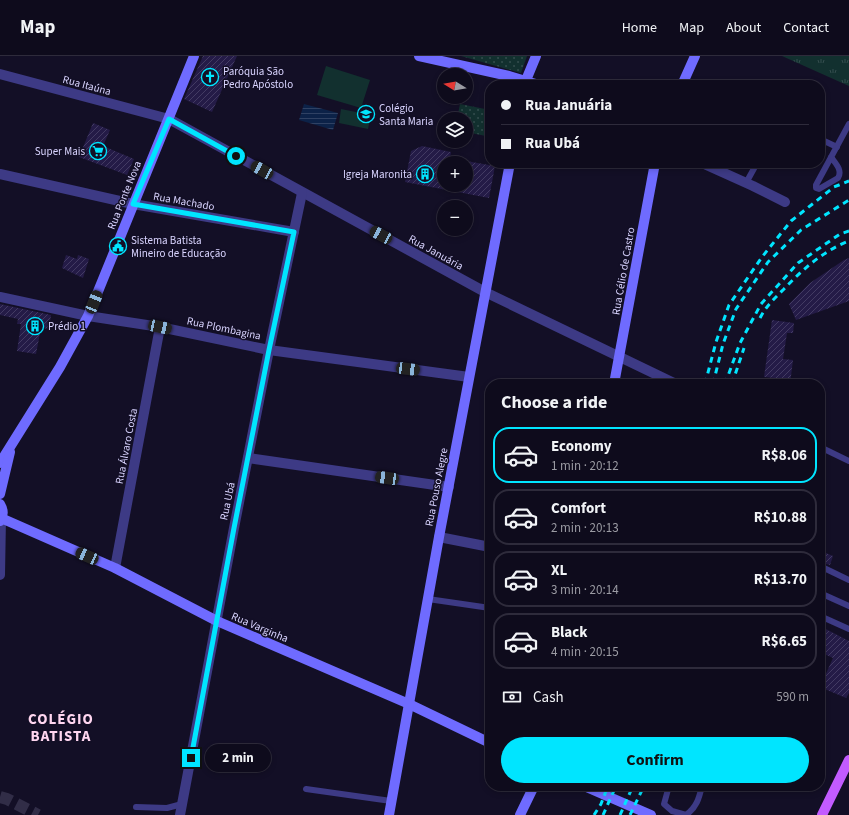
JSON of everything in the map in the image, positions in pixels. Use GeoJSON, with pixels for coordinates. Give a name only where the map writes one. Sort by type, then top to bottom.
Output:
{"type":"FeatureCollection","features":[{"type":"Feature","properties":{"kind":"main road"},"geometry":{"type":"LineString","coordinates":[[822,815],[849,760]]}},
{"type":"Feature","properties":{"kind":"street","name":"Rua Ponte Nova"},"geometry":{"type":"LineString","coordinates":[[0,463],[60,367],[88,316],[194,56]]}},
{"type":"Feature","properties":{"kind":"street"},"geometry":{"type":"LineString","coordinates":[[419,56],[509,76],[518,80]]}},
{"type":"Feature","properties":{"kind":"street"},"geometry":{"type":"LineString","coordinates":[[526,80],[536,56]]}},
{"type":"Feature","properties":{"kind":"street"},"geometry":{"type":"LineString","coordinates":[[684,80],[695,56]]}},
{"type":"Feature","properties":{"kind":"street","name":"Rua Itaúna"},"geometry":{"type":"LineString","coordinates":[[0,74],[169,119]]}},
{"type":"Feature","properties":{"kind":"street","name":"Rua Januária"},"geometry":{"type":"LineString","coordinates":[[169,119],[485,292],[666,379]]}},
{"type":"Feature","properties":{"kind":"street","name":"Rua Pouso Alegre"},"geometry":{"type":"LineString","coordinates":[[388,815],[509,168]]}},
{"type":"Feature","properties":{"kind":"street","name":"Rua Célio de Castro"},"geometry":{"type":"LineString","coordinates":[[615,379],[654,168]]}},
{"type":"Feature","properties":{"kind":"street"},"geometry":{"type":"LineString","coordinates":[[723,168],[785,202]]}},
{"type":"Feature","properties":{"kind":"street","name":"Rua Machado"},"geometry":{"type":"LineString","coordinates":[[0,174],[133,204],[294,232]]}},
{"type":"Feature","properties":{"kind":"street","name":"Rua Ubá"},"geometry":{"type":"LineString","coordinates":[[180,815],[269,350],[302,193]]}},
{"type":"Feature","properties":{"kind":"street","name":"Rua Plombagina"},"geometry":{"type":"LineString","coordinates":[[0,297],[88,316],[160,327],[269,350],[469,377]]}},
{"type":"Feature","properties":{"kind":"street","name":"Rua Álvaro Costa"},"geometry":{"type":"LineString","coordinates":[[115,568],[160,327]]}},
{"type":"Feature","properties":{"kind":"street","name":"Rua Ponte Nova"},"geometry":{"type":"LineString","coordinates":[[0,494],[12,445]]}},
{"type":"Feature","properties":{"kind":"street"},"geometry":{"type":"LineString","coordinates":[[248,458],[449,487]]}},
{"type":"Feature","properties":{"kind":"street"},"geometry":{"type":"LineString","coordinates":[[0,504],[3,509],[1,519],[0,575]]}},
{"type":"Feature","properties":{"kind":"street","name":"Rua Varginha"},"geometry":{"type":"LineString","coordinates":[[1,519],[115,568],[217,621],[409,704],[485,741]]}},
{"type":"Feature","properties":{"kind":"street"},"geometry":{"type":"LineString","coordinates":[[439,537],[485,546]]}},
{"type":"Feature","properties":{"kind":"street"},"geometry":{"type":"LineString","coordinates":[[520,815],[532,791]]}},
{"type":"Feature","properties":{"kind":"street"},"geometry":{"type":"LineString","coordinates":[[596,791],[651,815]]}},
{"type":"Feature","properties":{"kind":"lane"},"geometry":{"type":"LineString","coordinates":[[831,157],[840,171],[840,175],[838,178],[819,189],[816,188],[816,185],[831,157],[837,147],[849,124]]}},
{"type":"Feature","properties":{"kind":"lane"},"geometry":{"type":"LineString","coordinates":[[825,141],[837,147]]}},
{"type":"Feature","properties":{"kind":"lane"},"geometry":{"type":"LineString","coordinates":[[746,182],[754,168]]}},
{"type":"Feature","properties":{"kind":"lane"},"geometry":{"type":"LineString","coordinates":[[825,449],[849,461]]}},
{"type":"Feature","properties":{"kind":"lane"},"geometry":{"type":"LineString","coordinates":[[825,568],[849,580]]}},
{"type":"Feature","properties":{"kind":"lane"},"geometry":{"type":"LineString","coordinates":[[825,595],[849,606]]}},
{"type":"Feature","properties":{"kind":"lane"},"geometry":{"type":"LineString","coordinates":[[428,599],[485,607]]}},
{"type":"Feature","properties":{"kind":"lane"},"geometry":{"type":"LineString","coordinates":[[825,618],[849,629]]}},
{"type":"Feature","properties":{"kind":"lane"},"geometry":{"type":"LineString","coordinates":[[306,789],[391,801]]}},
{"type":"Feature","properties":{"kind":"lane"},"geometry":{"type":"LineString","coordinates":[[668,791],[664,804],[672,811],[686,815],[692,811],[698,802],[701,791]]}},
{"type":"Feature","properties":{"kind":"lane"},"geometry":{"type":"LineString","coordinates":[[136,807],[167,808],[182,804]]}},
{"type":"Feature","properties":{"kind":"green space"},"geometry":{"type":"Polygon","coordinates":[[[461,56],[527,56],[521,73],[461,56]]]}},
{"type":"Feature","properties":{"kind":"green space"},"geometry":{"type":"Polygon","coordinates":[[[782,56],[849,56],[849,86],[782,56]]]}},
{"type":"Feature","properties":{"kind":"green space"},"geometry":{"type":"Polygon","coordinates":[[[326,66],[370,80],[361,108],[317,95],[326,66]]]}},
{"type":"Feature","properties":{"kind":"green space"},"geometry":{"type":"Polygon","coordinates":[[[460,104],[485,109],[485,136],[473,133],[473,112],[458,112],[460,104]]]}},
{"type":"Feature","properties":{"kind":"green space"},"geometry":{"type":"Polygon","coordinates":[[[341,109],[371,115],[368,129],[339,123],[341,109]]]}},
{"type":"Feature","properties":{"kind":"water"},"geometry":{"type":"Polygon","coordinates":[[[304,104],[338,113],[333,130],[299,120],[304,104]]]}},
{"type":"Feature","properties":{"kind":"building","name":"Paróquia São Pedro Apóstolo"},"geometry":{"type":"Polygon","coordinates":[[[203,56],[237,56],[212,112],[184,99],[203,56]]]}},
{"type":"Feature","properties":{"kind":"building","name":"Super Mais"},"geometry":{"type":"Polygon","coordinates":[[[93,123],[110,130],[103,146],[134,159],[127,175],[79,157],[93,123]]]}},
{"type":"Feature","properties":{"kind":"building","name":"Igreja Maronita"},"geometry":{"type":"Polygon","coordinates":[[[422,146],[451,152],[450,156],[437,156],[437,188],[405,182],[411,151],[422,146]]]}},
{"type":"Feature","properties":{"kind":"building","name":"Igreja Maronita"},"geometry":{"type":"Polygon","coordinates":[[[473,162],[485,164],[485,168],[495,168],[489,198],[458,192],[473,192],[473,162]]]}},
{"type":"Feature","properties":{"kind":"building"},"geometry":{"type":"Polygon","coordinates":[[[66,255],[77,259],[78,255],[89,259],[83,278],[62,268],[66,255]]]}},
{"type":"Feature","properties":{"kind":"building"},"geometry":{"type":"Polygon","coordinates":[[[849,258],[849,301],[796,320],[789,304],[810,283],[849,258]]]}},
{"type":"Feature","properties":{"kind":"building","name":"Prédio 1"},"geometry":{"type":"Polygon","coordinates":[[[0,304],[51,315],[49,329],[41,328],[36,354],[17,351],[21,324],[17,324],[18,319],[0,315],[0,304]]]}},
{"type":"Feature","properties":{"kind":"building"},"geometry":{"type":"Polygon","coordinates":[[[772,320],[794,323],[793,333],[787,333],[783,359],[793,360],[791,379],[764,377],[772,320]]]}},
{"type":"Feature","properties":{"kind":"building"},"geometry":{"type":"Polygon","coordinates":[[[826,553],[833,556],[830,565],[825,564],[826,553]]]}},
{"type":"Feature","properties":{"kind":"building"},"geometry":{"type":"Polygon","coordinates":[[[825,629],[849,641],[849,693],[846,698],[825,689],[825,676],[833,658],[825,654],[825,629]]]}},
{"type":"Feature","properties":{"kind":"tunnel"},"geometry":{"type":"LineString","coordinates":[[0,797],[38,815]]}},
{"type":"Feature","properties":{"kind":"railway"},"geometry":{"type":"LineString","coordinates":[[706,379],[716,342],[729,305],[762,257],[791,221],[834,187],[849,181]]}},
{"type":"Feature","properties":{"kind":"railway"},"geometry":{"type":"LineString","coordinates":[[714,379],[723,344],[736,309],[768,262],[801,230],[849,200]]}},
{"type":"Feature","properties":{"kind":"railway"},"geometry":{"type":"LineString","coordinates":[[727,379],[740,343],[761,304],[798,263],[840,234],[849,231]]}},
{"type":"Feature","properties":{"kind":"railway"},"geometry":{"type":"LineString","coordinates":[[760,318],[771,302],[806,268],[822,255],[849,241]]}},
{"type":"Feature","properties":{"kind":"railway"},"geometry":{"type":"LineString","coordinates":[[734,379],[744,348]]}},
{"type":"Feature","properties":{"kind":"railway"},"geometry":{"type":"LineString","coordinates":[[594,815],[601,804],[606,791]]}},
{"type":"Feature","properties":{"kind":"railway"},"geometry":{"type":"LineString","coordinates":[[603,815],[614,791]]}},
{"type":"Feature","properties":{"kind":"railway"},"geometry":{"type":"LineString","coordinates":[[620,815],[631,791]]}},
{"type":"Feature","properties":{"kind":"railway"},"geometry":{"type":"LineString","coordinates":[[630,815],[642,791]]}},
{"type":"Feature","properties":{"kind":"place","name":"Paróquia São Pedro Apóstolo"},"geometry":{"type":"Point","coordinates":[210,77]}},
{"type":"Feature","properties":{"kind":"place","name":"Colégio Santa Maria"},"geometry":{"type":"Point","coordinates":[366,114]}},
{"type":"Feature","properties":{"kind":"place","name":"Super Mais"},"geometry":{"type":"Point","coordinates":[98,151]}},
{"type":"Feature","properties":{"kind":"place","name":"Igreja Maronita"},"geometry":{"type":"Point","coordinates":[425,174]}},
{"type":"Feature","properties":{"kind":"place","name":"Sistema Batista Mineiro de Educação"},"geometry":{"type":"Point","coordinates":[118,246]}},
{"type":"Feature","properties":{"kind":"place","name":"Prédio 1"},"geometry":{"type":"Point","coordinates":[35,326]}},
{"type":"Feature","properties":{"kind":"district","name":"COLÉGIO BATISTA"},"geometry":{"type":"Point","coordinates":[61,728]}},
{"type":"Feature","properties":{"kind":"route"},"geometry":{"type":"LineString","coordinates":[[191,758],[234,528],[294,232],[133,204],[169,119],[236,156]]}}]}
